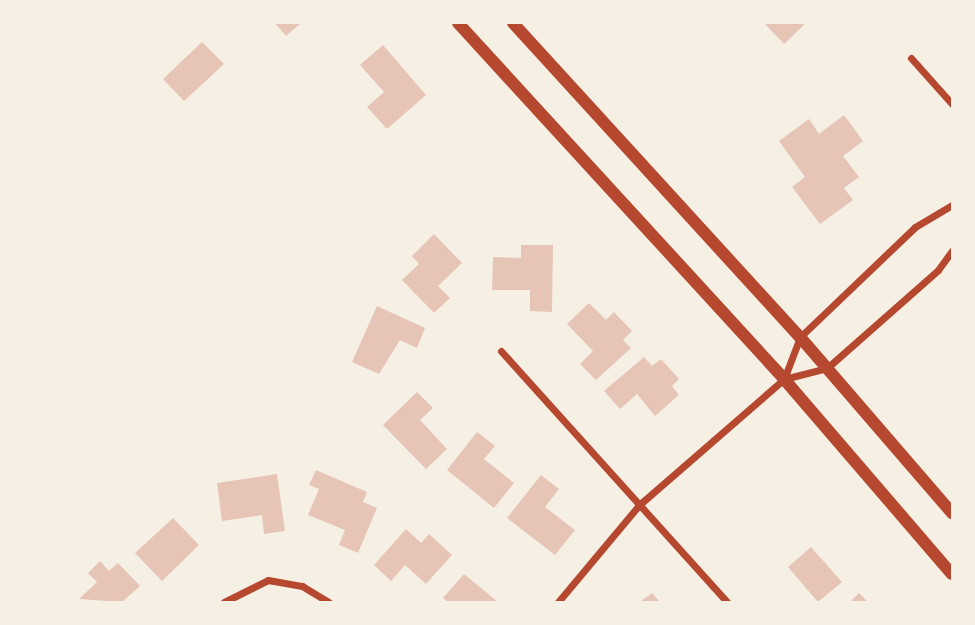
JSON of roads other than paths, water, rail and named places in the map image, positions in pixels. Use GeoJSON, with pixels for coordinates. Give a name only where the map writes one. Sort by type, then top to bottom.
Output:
{"type":"FeatureCollection","features":[{"type":"Feature","properties":{"kind":"street"},"geometry":{"type":"LineString","coordinates":[[458,23],[784,379],[952,574]]}},
{"type":"Feature","properties":{"kind":"street"},"geometry":{"type":"LineString","coordinates":[[513,23],[800,337],[952,513]]}},
{"type":"Feature","properties":{"kind":"street"},"geometry":{"type":"LineString","coordinates":[[911,58],[952,104]]}},
{"type":"Feature","properties":{"kind":"street"},"geometry":{"type":"LineString","coordinates":[[784,379],[800,337],[915,228],[952,205]]}},
{"type":"Feature","properties":{"kind":"street"},"geometry":{"type":"LineString","coordinates":[[558,602],[639,505],[784,379],[827,368],[938,270],[952,251]]}},
{"type":"Feature","properties":{"kind":"street"},"geometry":{"type":"LineString","coordinates":[[501,351],[727,602]]}},
{"type":"Feature","properties":{"kind":"street"},"geometry":{"type":"LineString","coordinates":[[224,602],[268,580],[302,586],[329,602]]}}]}
